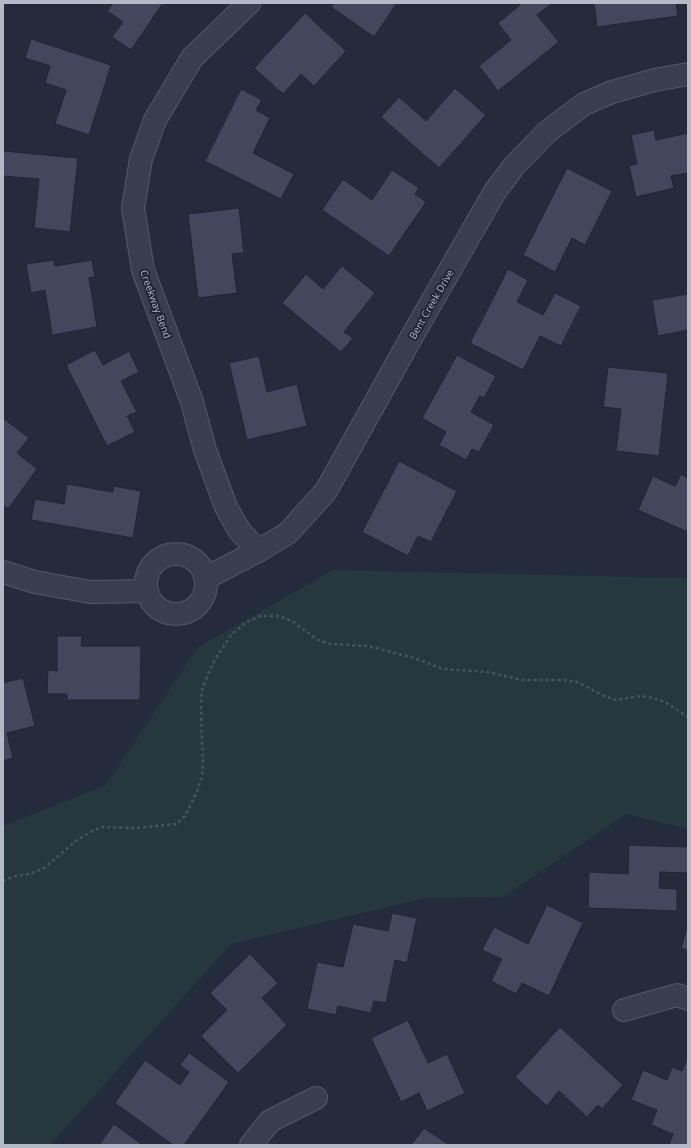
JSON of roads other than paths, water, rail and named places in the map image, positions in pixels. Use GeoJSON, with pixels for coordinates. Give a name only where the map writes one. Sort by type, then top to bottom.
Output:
{"type":"FeatureCollection","features":[{"type":"Feature","properties":{"kind":"street","name":"Creekway Bend"},"geometry":{"type":"LineString","coordinates":[[248,3],[192,58],[155,120],[141,158],[133,208],[143,270],[192,402],[205,450],[226,507],[239,530],[258,551]]}},
{"type":"Feature","properties":{"kind":"street","name":"Bent Creek Drive"},"geometry":{"type":"LineString","coordinates":[[206,578],[258,551],[288,533],[326,491],[494,193],[514,166],[547,132],[584,104],[612,92],[655,80],[688,74]]}},
{"type":"Feature","properties":{"kind":"street"},"geometry":{"type":"LineString","coordinates":[[174,554],[186,555],[195,560],[202,568],[206,578],[206,589],[203,599],[188,613],[177,615],[167,613],[158,608],[150,600],[147,591],[146,581],[149,571],[155,563],[164,557],[174,554]]}},
{"type":"Feature","properties":{"kind":"street"},"geometry":{"type":"LineString","coordinates":[[3,572],[35,582],[90,592],[147,591]]}},
{"type":"Feature","properties":{"kind":"street"},"geometry":{"type":"LineString","coordinates":[[624,1010],[677,995],[688,999]]}},
{"type":"Feature","properties":{"kind":"street"},"geometry":{"type":"LineString","coordinates":[[251,1145],[270,1121],[316,1098]]}}]}
